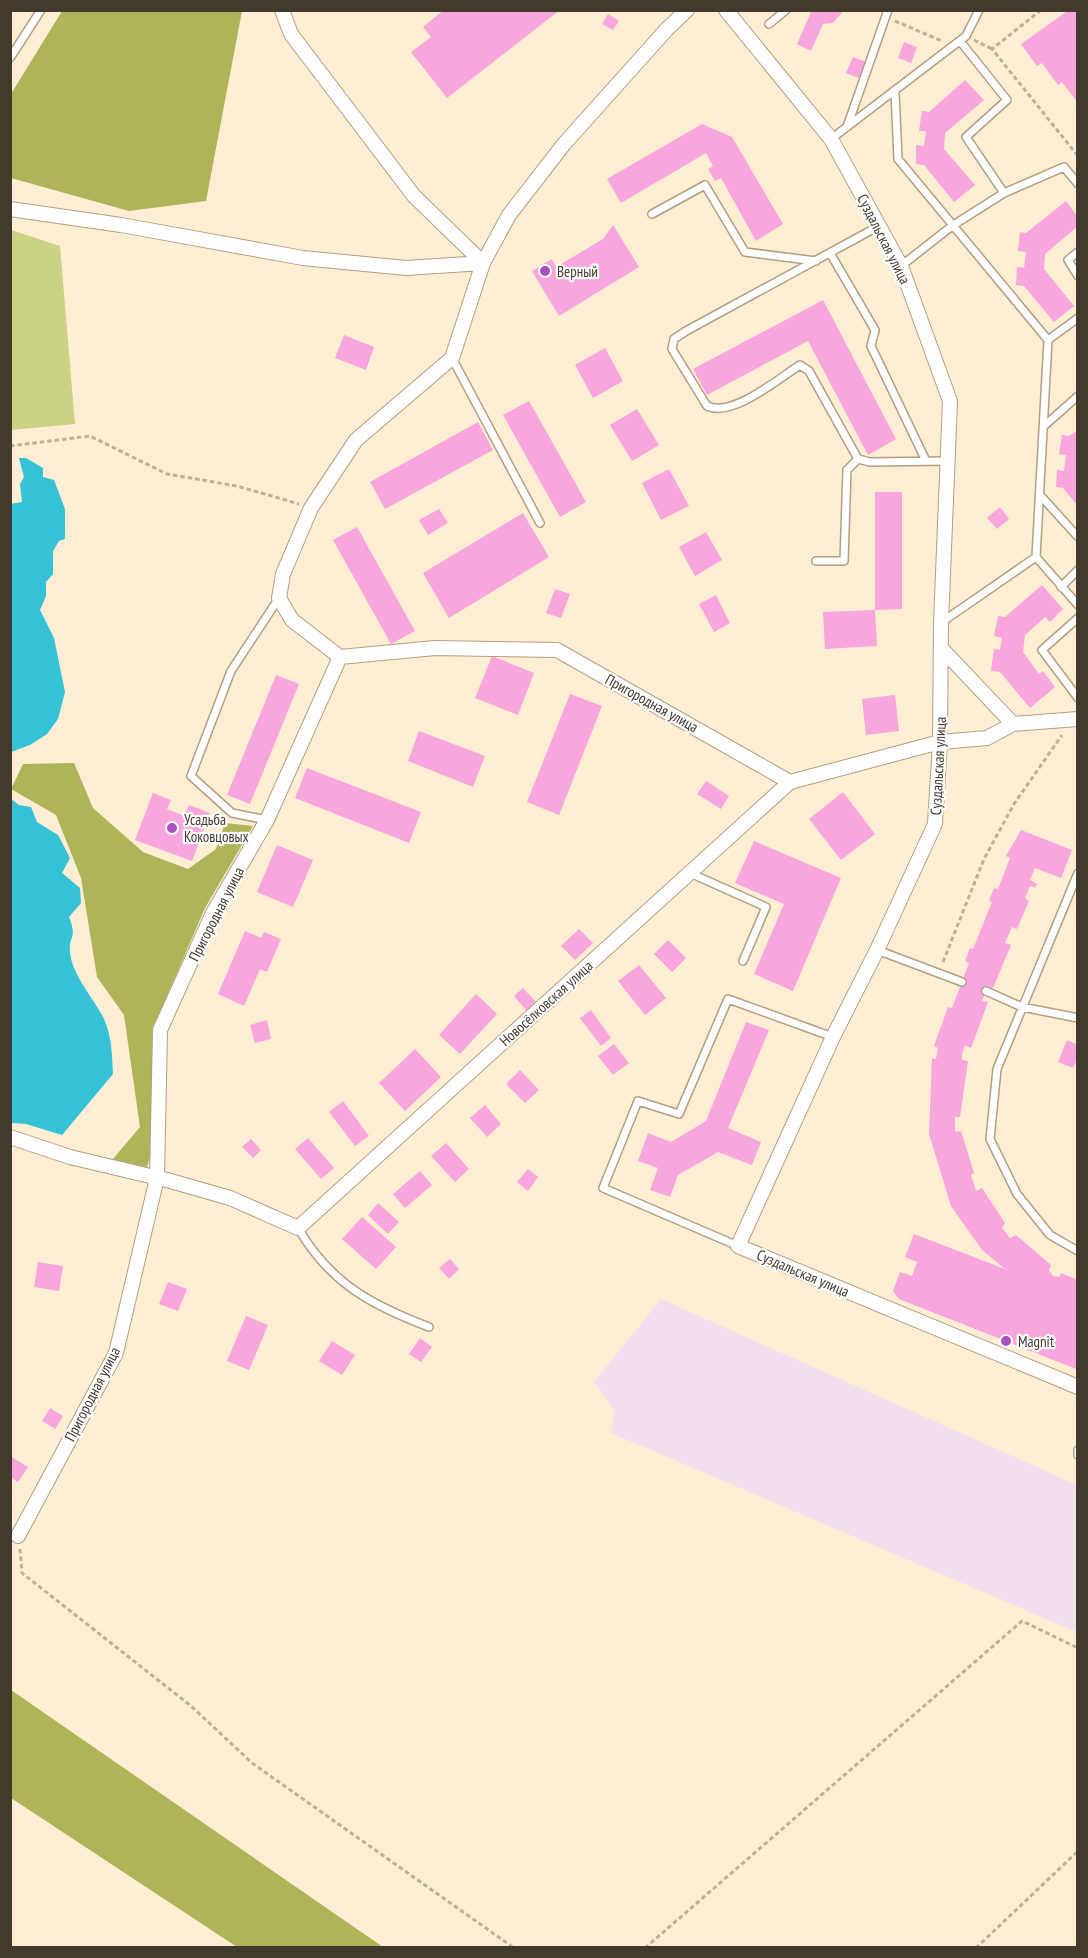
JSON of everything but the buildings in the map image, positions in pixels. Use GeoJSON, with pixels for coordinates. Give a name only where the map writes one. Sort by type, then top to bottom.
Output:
{"type":"FeatureCollection","features":[{"type":"Feature","properties":{"kind":"street"},"geometry":{"type":"LineString","coordinates":[[282,10],[291,34],[414,196],[483,263]]}},
{"type":"Feature","properties":{"kind":"street"},"geometry":{"type":"LineString","coordinates":[[340,657],[292,620],[279,598],[283,574],[311,508],[357,440],[452,358],[483,263],[509,215],[564,144],[668,28],[687,10]]}},
{"type":"Feature","properties":{"kind":"street","name":"Суздальская улица"},"geometry":{"type":"LineString","coordinates":[[726,10],[831,139],[901,266],[951,401],[941,623],[940,742],[935,824],[877,950],[832,1037],[738,1246],[1077,1387]]}},
{"type":"Feature","properties":{"kind":"street"},"geometry":{"type":"LineString","coordinates":[[10,209],[122,225],[303,258],[406,268],[483,263]]}},
{"type":"Feature","properties":{"kind":"street","name":"Пригородная улица"},"geometry":{"type":"LineString","coordinates":[[18,1536],[116,1353],[157,1178],[160,1030],[213,913],[267,820],[340,657],[435,648],[557,650],[790,782]]}},
{"type":"Feature","properties":{"kind":"street"},"geometry":{"type":"LineString","coordinates":[[941,648],[1013,724],[1075,719]]}},
{"type":"Feature","properties":{"kind":"street","name":"Новосёлковская улица"},"geometry":{"type":"LineString","coordinates":[[298,1228],[790,782],[940,742],[987,738],[1013,724]]}},
{"type":"Feature","properties":{"kind":"street"},"geometry":{"type":"LineString","coordinates":[[10,1137],[70,1157],[230,1198],[298,1228]]}},
{"type":"Feature","properties":{"kind":"lane"},"geometry":{"type":"LineString","coordinates":[[10,58],[41,10]]}},
{"type":"Feature","properties":{"kind":"lane"},"geometry":{"type":"LineString","coordinates":[[769,24],[786,10]]}},
{"type":"Feature","properties":{"kind":"lane"},"geometry":{"type":"LineString","coordinates":[[831,139],[963,39],[978,10]]}},
{"type":"Feature","properties":{"kind":"lane"},"geometry":{"type":"LineString","coordinates":[[847,127],[887,14]]}},
{"type":"Feature","properties":{"kind":"lane"},"geometry":{"type":"LineString","coordinates":[[963,39],[1007,100],[966,137],[1005,194]]}},
{"type":"Feature","properties":{"kind":"lane"},"geometry":{"type":"LineString","coordinates":[[895,92],[897,159],[1048,340],[1036,557],[1077,605]]}},
{"type":"Feature","properties":{"kind":"lane"},"geometry":{"type":"LineString","coordinates":[[901,266],[952,225],[1005,194],[1064,167],[1077,184]]}},
{"type":"Feature","properties":{"kind":"lane"},"geometry":{"type":"LineString","coordinates":[[652,214],[705,185],[745,252],[816,261]]}},
{"type":"Feature","properties":{"kind":"lane"},"geometry":{"type":"LineString","coordinates":[[879,226],[686,331],[674,339],[672,349],[706,406],[714,410],[732,408],[800,365],[805,367],[858,459],[870,462],[948,461]]}},
{"type":"Feature","properties":{"kind":"lane"},"geometry":{"type":"LineString","coordinates":[[1077,252],[1068,260],[1077,276]]}},
{"type":"Feature","properties":{"kind":"lane"},"geometry":{"type":"LineString","coordinates":[[830,253],[874,330],[871,346],[926,461]]}},
{"type":"Feature","properties":{"kind":"lane"},"geometry":{"type":"LineString","coordinates":[[1048,340],[1077,318]]}},
{"type":"Feature","properties":{"kind":"lane"},"geometry":{"type":"LineString","coordinates":[[452,358],[540,523]]}},
{"type":"Feature","properties":{"kind":"lane"},"geometry":{"type":"LineString","coordinates":[[1044,426],[1077,396]]}},
{"type":"Feature","properties":{"kind":"lane"},"geometry":{"type":"LineString","coordinates":[[816,561],[844,561],[847,470],[858,459]]}},
{"type":"Feature","properties":{"kind":"lane"},"geometry":{"type":"LineString","coordinates":[[1040,495],[1077,537]]}},
{"type":"Feature","properties":{"kind":"lane"},"geometry":{"type":"LineString","coordinates":[[941,623],[1036,557]]}},
{"type":"Feature","properties":{"kind":"lane"},"geometry":{"type":"LineString","coordinates":[[1061,587],[1077,570]]}},
{"type":"Feature","properties":{"kind":"lane"},"geometry":{"type":"LineString","coordinates":[[267,820],[232,813],[191,776],[231,671],[279,598]]}},
{"type":"Feature","properties":{"kind":"lane"},"geometry":{"type":"LineString","coordinates":[[1077,618],[1042,650],[1077,698]]}},
{"type":"Feature","properties":{"kind":"lane"},"geometry":{"type":"LineString","coordinates":[[690,873],[766,907],[743,961]]}},
{"type":"Feature","properties":{"kind":"lane"},"geometry":{"type":"LineString","coordinates":[[1077,873],[997,1069],[990,1139],[1017,1194],[1050,1235],[1077,1251]]}},
{"type":"Feature","properties":{"kind":"lane"},"geometry":{"type":"LineString","coordinates":[[877,950],[962,982]]}},
{"type":"Feature","properties":{"kind":"lane"},"geometry":{"type":"LineString","coordinates":[[986,991],[1023,1007],[1077,1018]]}},
{"type":"Feature","properties":{"kind":"lane"},"geometry":{"type":"LineString","coordinates":[[738,1246],[603,1188],[638,1101],[679,1114],[728,999],[832,1037]]}},
{"type":"Feature","properties":{"kind":"lane"},"geometry":{"type":"LineString","coordinates":[[298,1228],[313,1254],[340,1280],[379,1307],[429,1327]]}},
{"type":"Feature","properties":{"kind":"lane"},"geometry":{"type":"LineString","coordinates":[[1077,1450],[1077,1455]]}},
{"type":"Feature","properties":{"kind":"path"},"geometry":{"type":"LineString","coordinates":[[992,49],[1041,10]]}},
{"type":"Feature","properties":{"kind":"path"},"geometry":{"type":"LineString","coordinates":[[887,14],[953,46]]}},
{"type":"Feature","properties":{"kind":"path"},"geometry":{"type":"LineString","coordinates":[[963,39],[992,49],[1077,156]]}},
{"type":"Feature","properties":{"kind":"path"},"geometry":{"type":"LineString","coordinates":[[10,446],[90,436],[167,474],[237,486],[311,508]]}},
{"type":"Feature","properties":{"kind":"path"},"geometry":{"type":"LineString","coordinates":[[938,973],[984,859],[1014,804],[1075,719]]}},
{"type":"Feature","properties":{"kind":"path"},"geometry":{"type":"LineString","coordinates":[[18,1536],[22,1573],[191,1706],[252,1763],[514,1947]]}},
{"type":"Feature","properties":{"kind":"path"},"geometry":{"type":"LineString","coordinates":[[645,1947],[1022,1621],[1077,1648]]}},
{"type":"Feature","properties":{"kind":"path"},"geometry":{"type":"LineString","coordinates":[[976,1947],[1077,1851]]}},
{"type":"Feature","properties":{"kind":"shaded area"},"geometry":{"type":"Polygon","coordinates":[[[661,1299],[1077,1485],[1077,1632],[611,1433],[615,1411],[594,1382],[661,1299]]]}},
{"type":"Feature","properties":{"kind":"green space"},"geometry":{"type":"Polygon","coordinates":[[[62,11],[242,11],[206,201],[129,211],[11,178],[11,94],[62,11]]]}},
{"type":"Feature","properties":{"kind":"green space"},"geometry":{"type":"Polygon","coordinates":[[[11,230],[60,246],[75,424],[11,430],[11,230]]]}},
{"type":"Feature","properties":{"kind":"green space"},"geometry":{"type":"Polygon","coordinates":[[[74,763],[93,808],[143,852],[188,869],[216,849],[225,823],[253,826],[205,908],[157,1019],[154,1145],[147,1167],[112,1160],[140,1127],[124,1015],[97,977],[81,878],[56,815],[11,789],[23,764],[74,763]]]}},
{"type":"Feature","properties":{"kind":"green space"},"geometry":{"type":"Polygon","coordinates":[[[11,1690],[383,1947],[237,1947],[11,1798],[11,1690]]]}},
{"type":"Feature","properties":{"kind":"water"},"geometry":{"type":"Polygon","coordinates":[[[19,458],[26,458],[43,468],[43,477],[54,480],[65,509],[65,539],[59,541],[53,551],[53,574],[46,582],[46,596],[40,610],[54,638],[65,692],[58,719],[47,734],[30,745],[11,752],[10,504],[22,502],[20,484],[24,477],[19,458]]]}},
{"type":"Feature","properties":{"kind":"water"},"geometry":{"type":"Polygon","coordinates":[[[11,799],[19,805],[31,807],[37,822],[58,835],[70,858],[62,873],[80,888],[81,903],[69,917],[73,930],[70,947],[72,961],[79,978],[104,1019],[110,1039],[113,1074],[62,1135],[26,1124],[11,1123],[11,799]]]}},
{"type":"Feature","properties":{"kind":"place","name":"Верный"},"geometry":{"type":"Point","coordinates":[545,271]}},
{"type":"Feature","properties":{"kind":"place","name":"Усадьба Коковцовых"},"geometry":{"type":"Point","coordinates":[172,828]}},
{"type":"Feature","properties":{"kind":"place","name":"Magnit"},"geometry":{"type":"Point","coordinates":[1006,1341]}}]}
